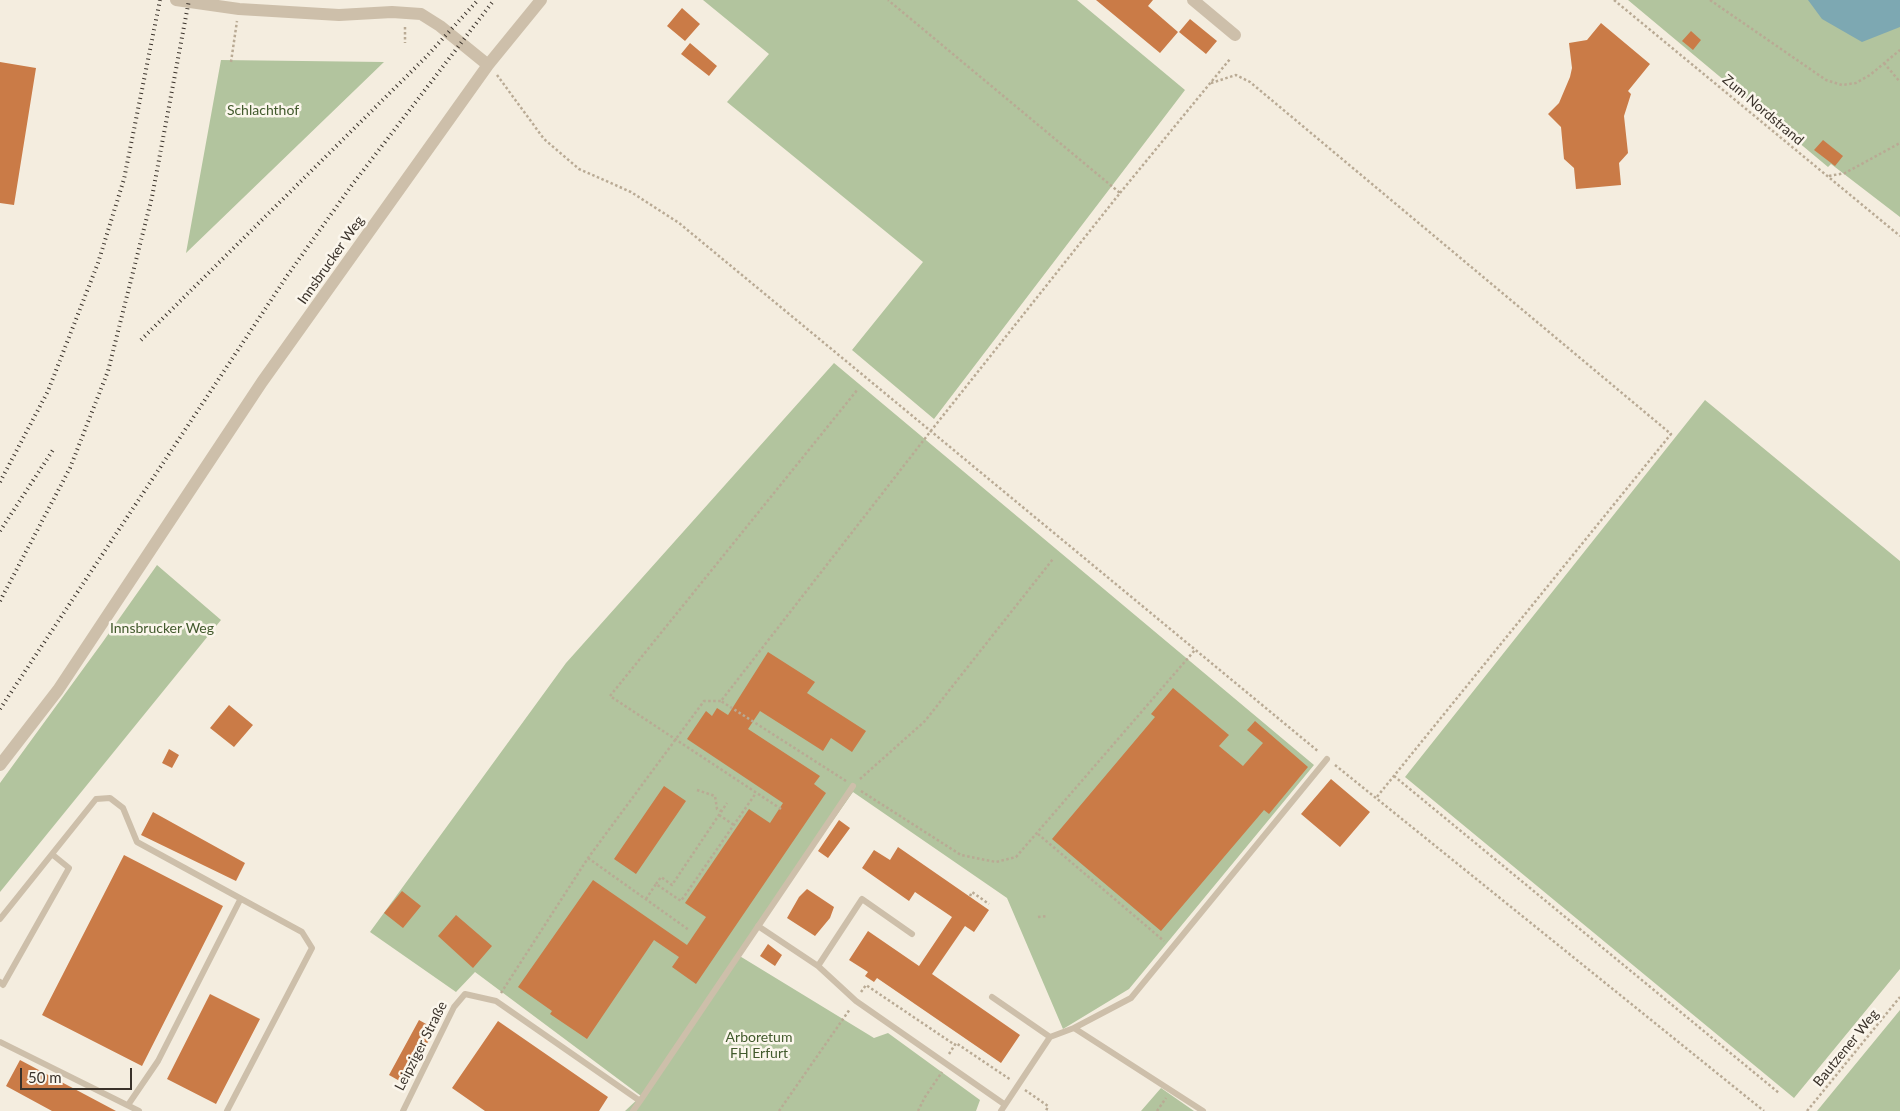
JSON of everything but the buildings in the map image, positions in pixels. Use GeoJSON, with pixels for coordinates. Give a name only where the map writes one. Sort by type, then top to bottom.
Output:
{"type":"FeatureCollection","features":[{"type":"Feature","properties":{"kind":"street"},"geometry":{"type":"LineString","coordinates":[[176,0],[240,4],[339,15],[392,12],[421,14],[488,65]]}},
{"type":"Feature","properties":{"kind":"street","name":"Innsbrucker Weg"},"geometry":{"type":"LineString","coordinates":[[0,765],[58,690],[262,382],[488,65],[541,0]]}},
{"type":"Feature","properties":{"kind":"street"},"geometry":{"type":"LineString","coordinates":[[1193,0],[1235,35]]}},
{"type":"Feature","properties":{"kind":"lane"},"geometry":{"type":"LineString","coordinates":[[1001,1111],[1050,1037],[1074,1028],[1131,998],[1328,759]]}},
{"type":"Feature","properties":{"kind":"lane"},"geometry":{"type":"LineString","coordinates":[[633,1111],[853,786]]}},
{"type":"Feature","properties":{"kind":"lane"},"geometry":{"type":"LineString","coordinates":[[0,919],[96,799],[110,798],[123,808],[136,842],[302,932],[312,948],[227,1111]]}},
{"type":"Feature","properties":{"kind":"lane"},"geometry":{"type":"LineString","coordinates":[[0,982],[3,985],[69,868],[53,855]]}},
{"type":"Feature","properties":{"kind":"lane"},"geometry":{"type":"LineString","coordinates":[[818,966],[862,899],[912,934]]}},
{"type":"Feature","properties":{"kind":"lane"},"geometry":{"type":"LineString","coordinates":[[128,1105],[158,1061],[240,900]]}},
{"type":"Feature","properties":{"kind":"lane"},"geometry":{"type":"LineString","coordinates":[[758,926],[818,966],[856,1001],[1004,1104]]}},
{"type":"Feature","properties":{"kind":"lane","name":"Leipziger Straße"},"geometry":{"type":"LineString","coordinates":[[402,1111],[454,1007],[465,994],[496,1001]]}},
{"type":"Feature","properties":{"kind":"lane"},"geometry":{"type":"LineString","coordinates":[[992,997],[1050,1037]]}},
{"type":"Feature","properties":{"kind":"lane"},"geometry":{"type":"LineString","coordinates":[[496,1001],[640,1101]]}},
{"type":"Feature","properties":{"kind":"lane"},"geometry":{"type":"LineString","coordinates":[[1074,1028],[1203,1111]]}},
{"type":"Feature","properties":{"kind":"lane"},"geometry":{"type":"LineString","coordinates":[[0,1042],[139,1111]]}},
{"type":"Feature","properties":{"kind":"path"},"geometry":{"type":"LineString","coordinates":[[888,0],[1120,193]]}},
{"type":"Feature","properties":{"kind":"path","name":"Zum Nordstrand"},"geometry":{"type":"LineString","coordinates":[[1614,0],[1900,236]]}},
{"type":"Feature","properties":{"kind":"path"},"geometry":{"type":"LineString","coordinates":[[1710,0],[1826,80],[1842,86],[1856,84],[1900,50]]}},
{"type":"Feature","properties":{"kind":"path"},"geometry":{"type":"LineString","coordinates":[[232,62],[240,4]]}},
{"type":"Feature","properties":{"kind":"path"},"geometry":{"type":"LineString","coordinates":[[721,701],[930,432],[1120,193],[1230,59]]}},
{"type":"Feature","properties":{"kind":"path"},"geometry":{"type":"LineString","coordinates":[[1884,63],[1900,82]]}},
{"type":"Feature","properties":{"kind":"path"},"geometry":{"type":"LineString","coordinates":[[1211,83],[1236,75],[1250,82],[1671,434],[1376,798]]}},
{"type":"Feature","properties":{"kind":"path"},"geometry":{"type":"LineString","coordinates":[[502,81],[544,139],[580,169],[631,192],[679,223],[1328,759],[1764,1111]]}},
{"type":"Feature","properties":{"kind":"path"},"geometry":{"type":"LineString","coordinates":[[1827,176],[1844,174],[1900,143]]}},
{"type":"Feature","properties":{"kind":"path"},"geometry":{"type":"LineString","coordinates":[[780,809],[610,696],[858,390]]}},
{"type":"Feature","properties":{"kind":"path"},"geometry":{"type":"LineString","coordinates":[[853,786],[925,721],[1053,559]]}},
{"type":"Feature","properties":{"kind":"path"},"geometry":{"type":"LineString","coordinates":[[496,1001],[588,858],[704,701],[721,701],[961,855],[996,862],[1016,857],[1038,834],[1195,650]]}},
{"type":"Feature","properties":{"kind":"path"},"geometry":{"type":"LineString","coordinates":[[1394,776],[1779,1094]]}},
{"type":"Feature","properties":{"kind":"path"},"geometry":{"type":"LineString","coordinates":[[697,790],[715,796],[717,809],[734,825]]}},
{"type":"Feature","properties":{"kind":"path"},"geometry":{"type":"LineString","coordinates":[[656,884],[681,901],[756,793]]}},
{"type":"Feature","properties":{"kind":"path"},"geometry":{"type":"LineString","coordinates":[[646,899],[661,877],[672,885],[727,803]]}},
{"type":"Feature","properties":{"kind":"path"},"geometry":{"type":"LineString","coordinates":[[1038,834],[1172,948]]}},
{"type":"Feature","properties":{"kind":"path"},"geometry":{"type":"LineString","coordinates":[[588,858],[689,930]]}},
{"type":"Feature","properties":{"kind":"path"},"geometry":{"type":"LineString","coordinates":[[970,896],[972,892],[989,904]]}},
{"type":"Feature","properties":{"kind":"path"},"geometry":{"type":"LineString","coordinates":[[1038,917],[1047,916]]}},
{"type":"Feature","properties":{"kind":"path"},"geometry":{"type":"LineString","coordinates":[[779,1111],[866,985],[955,1045],[956,1043],[1018,1084],[1048,1106],[1046,1111]]}},
{"type":"Feature","properties":{"kind":"path","name":"Bautzener Weg"},"geometry":{"type":"LineString","coordinates":[[1807,1111],[1900,998]]}},
{"type":"Feature","properties":{"kind":"path"},"geometry":{"type":"LineString","coordinates":[[918,1111],[955,1045]]}},
{"type":"Feature","properties":{"kind":"green space"},"geometry":{"type":"Polygon","coordinates":[[[703,0],[1077,0],[1185,90],[934,419],[852,350],[923,262],[727,102],[769,54],[703,0]]]}},
{"type":"Feature","properties":{"kind":"green space"},"geometry":{"type":"Polygon","coordinates":[[[1628,0],[1900,0],[1900,217],[1831,164],[1828,167],[1628,0]]]}},
{"type":"Feature","properties":{"kind":"green space","name":"Schlachthof"},"geometry":{"type":"Polygon","coordinates":[[[221,60],[384,62],[186,253],[221,60]]]}},
{"type":"Feature","properties":{"kind":"green space","name":"Arboretum FH Erfurt"},"geometry":{"type":"Polygon","coordinates":[[[834,363],[1314,765],[1129,989],[1063,1029],[1007,898],[853,792],[738,955],[874,1038],[888,1033],[980,1100],[976,1111],[625,1111],[641,1096],[475,972],[456,992],[370,932],[566,663],[834,363]]]}},
{"type":"Feature","properties":{"kind":"green space"},"geometry":{"type":"Polygon","coordinates":[[[1705,400],[1900,561],[1900,969],[1794,1098],[1405,777],[1705,400]]]}},
{"type":"Feature","properties":{"kind":"green space","name":"Innsbrucker Weg"},"geometry":{"type":"Polygon","coordinates":[[[157,565],[221,620],[0,892],[0,783],[157,565]]]}},
{"type":"Feature","properties":{"kind":"green space"},"geometry":{"type":"Polygon","coordinates":[[[1900,1010],[1900,1111],[1817,1111],[1900,1010]]]}},
{"type":"Feature","properties":{"kind":"green space"},"geometry":{"type":"Polygon","coordinates":[[[1161,1088],[1194,1111],[1141,1111],[1161,1088]]]}},
{"type":"Feature","properties":{"kind":"water"},"geometry":{"type":"Polygon","coordinates":[[[1808,0],[1900,0],[1900,27],[1862,42],[1822,19],[1808,0]]]}},
{"type":"Feature","properties":{"kind":"railway"},"geometry":{"type":"LineString","coordinates":[[0,482],[48,391],[98,263],[124,179],[160,0]]}},
{"type":"Feature","properties":{"kind":"railway"},"geometry":{"type":"LineString","coordinates":[[0,601],[70,468],[108,371],[152,197],[189,0]]}},
{"type":"Feature","properties":{"kind":"railway"},"geometry":{"type":"LineString","coordinates":[[141,340],[426,57],[478,0]]}},
{"type":"Feature","properties":{"kind":"railway"},"geometry":{"type":"LineString","coordinates":[[0,709],[287,276],[352,185],[494,0]]}},
{"type":"Feature","properties":{"kind":"railway"},"geometry":{"type":"LineString","coordinates":[[0,531],[53,450]]}}]}
